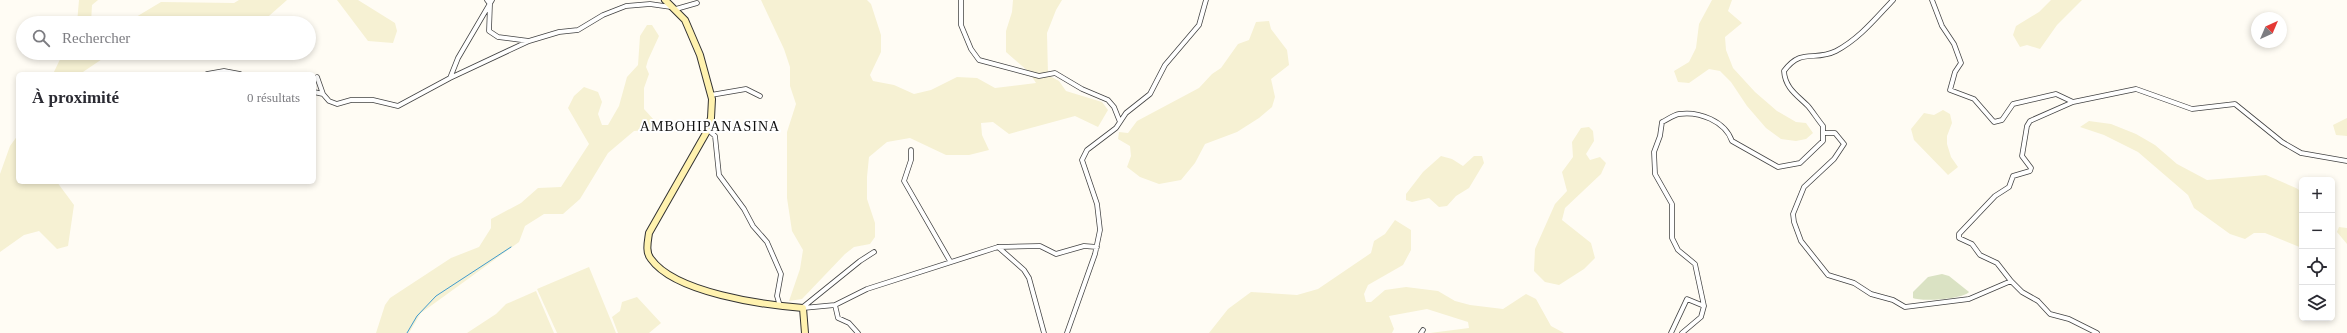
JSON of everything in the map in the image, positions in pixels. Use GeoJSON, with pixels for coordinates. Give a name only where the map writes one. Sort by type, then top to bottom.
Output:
{"type":"FeatureCollection","features":[{"type":"Feature","properties":{"kind":"street"},"geometry":{"type":"LineString","coordinates":[[665,0],[685,20],[700,55],[711,95],[711,118],[707,129],[649,233],[647,248],[651,259],[670,276],[688,286],[780,306],[803,308],[835,305],[867,289],[950,261],[998,247],[1040,246],[1056,254],[1084,246],[1097,247]]}},
{"type":"Feature","properties":{"kind":"street"},"geometry":{"type":"LineString","coordinates":[[961,0],[961,25],[971,49],[979,60],[1039,76],[1056,73],[1082,89],[1108,100],[1114,107],[1120,122]]}},
{"type":"Feature","properties":{"kind":"street"},"geometry":{"type":"LineString","coordinates":[[1067,333],[1097,247],[1100,230],[1097,204],[1082,160],[1088,150],[1103,140],[1120,122],[1126,113],[1150,94],[1165,65],[1199,25],[1206,0]]}},
{"type":"Feature","properties":{"kind":"street"},"geometry":{"type":"LineString","coordinates":[[1682,333],[1701,317],[1704,306],[1694,264],[1678,250],[1672,238],[1672,204],[1655,174],[1654,152],[1660,136],[1662,122],[1677,114],[1689,113],[1708,117],[1729,133],[1732,141],[1778,168],[1800,163],[1823,141],[1823,126],[1790,89],[1784,80],[1784,71],[1798,56],[1834,52],[1857,38],[1862,30],[1893,0]]}},
{"type":"Feature","properties":{"kind":"street"},"geometry":{"type":"LineString","coordinates":[[1932,0],[1942,26],[1954,44],[1961,63],[1955,72],[1950,90],[1974,99],[1994,122],[2002,120],[2014,104],[2056,94],[2073,102]]}},
{"type":"Feature","properties":{"kind":"street"},"geometry":{"type":"LineString","coordinates":[[489,1],[489,31],[498,37],[529,41]]}},
{"type":"Feature","properties":{"kind":"street"},"geometry":{"type":"LineString","coordinates":[[450,78],[458,58],[489,1]]}},
{"type":"Feature","properties":{"kind":"street"},"geometry":{"type":"LineString","coordinates":[[317,77],[323,94],[329,101],[337,104],[351,100],[373,100],[398,106],[450,78],[529,41],[559,32],[578,30],[603,15],[626,6],[650,4],[673,8],[697,3]]}},
{"type":"Feature","properties":{"kind":"street"},"geometry":{"type":"LineString","coordinates":[[218,72],[229,72]]}},
{"type":"Feature","properties":{"kind":"street"},"geometry":{"type":"LineString","coordinates":[[711,95],[746,89],[760,96]]}},
{"type":"Feature","properties":{"kind":"street"},"geometry":{"type":"LineString","coordinates":[[2097,333],[2069,319],[2050,314],[2038,301],[2022,292],[1997,263],[1980,255],[1972,244],[1959,238],[1959,234],[1995,196],[2009,187],[2013,176],[2030,171],[2031,168],[2022,156],[2027,126],[2030,121],[2073,102],[2136,90],[2192,109],[2235,104],[2282,142],[2301,153],[2347,161]]}},
{"type":"Feature","properties":{"kind":"street"},"geometry":{"type":"LineString","coordinates":[[316,92],[323,94]]}},
{"type":"Feature","properties":{"kind":"street"},"geometry":{"type":"LineString","coordinates":[[707,129],[715,136],[719,175],[744,209],[753,226],[767,242],[778,268],[780,274],[777,296],[780,306]]}},
{"type":"Feature","properties":{"kind":"street"},"geometry":{"type":"LineString","coordinates":[[1824,133],[1835,133],[1844,144],[1834,159],[1804,187],[1793,214],[1794,222],[1801,241],[1828,275],[1854,283],[1871,294],[1893,300],[1905,307],[1969,299],[2011,281]]}},
{"type":"Feature","properties":{"kind":"street"},"geometry":{"type":"LineString","coordinates":[[911,150],[911,160],[904,181],[950,261]]}},
{"type":"Feature","properties":{"kind":"street"},"geometry":{"type":"LineString","coordinates":[[998,247],[1024,270],[1029,278],[1044,333]]}},
{"type":"Feature","properties":{"kind":"street"},"geometry":{"type":"LineString","coordinates":[[803,308],[860,261],[874,252]]}},
{"type":"Feature","properties":{"kind":"street"},"geometry":{"type":"LineString","coordinates":[[1671,333],[1687,299],[1704,306]]}},
{"type":"Feature","properties":{"kind":"street"},"geometry":{"type":"LineString","coordinates":[[835,305],[838,318],[849,323],[858,333]]}},
{"type":"Feature","properties":{"kind":"street"},"geometry":{"type":"LineString","coordinates":[[803,308],[805,333]]}},
{"type":"Feature","properties":{"kind":"shaded area"},"geometry":{"type":"Polygon","coordinates":[[[79,0],[98,0],[92,5],[91,16],[78,16],[79,0]]]}},
{"type":"Feature","properties":{"kind":"shaded area"},"geometry":{"type":"Polygon","coordinates":[[[239,0],[287,0],[269,16],[138,16],[161,2],[234,3],[239,0]]]}},
{"type":"Feature","properties":{"kind":"shaded area"},"geometry":{"type":"Polygon","coordinates":[[[337,0],[358,0],[395,23],[397,31],[393,43],[368,41],[337,0]]]}},
{"type":"Feature","properties":{"kind":"shaded area"},"geometry":{"type":"Polygon","coordinates":[[[761,0],[867,0],[871,4],[881,35],[881,52],[870,75],[873,81],[894,85],[914,94],[931,90],[957,77],[977,78],[995,88],[1036,83],[1029,72],[1006,52],[1006,31],[1012,12],[1013,0],[1062,0],[1056,10],[1047,33],[1048,75],[1059,81],[1066,91],[1102,102],[1108,110],[1098,127],[1075,116],[1009,134],[993,122],[981,123],[982,135],[989,150],[969,155],[946,155],[910,138],[887,142],[869,157],[867,199],[875,223],[875,237],[870,244],[854,247],[845,254],[802,299],[789,301],[800,269],[803,250],[792,231],[787,198],[787,132],[796,104],[790,86],[790,67],[784,49],[761,0]]]}},
{"type":"Feature","properties":{"kind":"shaded area"},"geometry":{"type":"Polygon","coordinates":[[[1712,0],[1732,0],[1728,11],[1742,23],[1725,37],[1726,50],[1733,68],[1755,92],[1777,111],[1796,122],[1806,123],[1813,133],[1806,139],[1796,141],[1781,139],[1766,128],[1747,106],[1731,82],[1720,71],[1709,69],[1689,83],[1678,82],[1674,71],[1689,62],[1696,48],[1699,24],[1712,0]]]}},
{"type":"Feature","properties":{"kind":"shaded area"},"geometry":{"type":"Polygon","coordinates":[[[2051,0],[2082,0],[2057,25],[2040,49],[2027,45],[2020,47],[2013,35],[2016,26],[2039,12],[2051,0]]]}},
{"type":"Feature","properties":{"kind":"shaded area"},"geometry":{"type":"Polygon","coordinates":[[[1269,21],[1271,29],[1287,50],[1289,65],[1271,79],[1275,97],[1272,107],[1259,118],[1237,132],[1205,144],[1195,163],[1181,180],[1159,184],[1140,177],[1127,167],[1131,156],[1130,146],[1118,139],[1119,132],[1128,133],[1137,121],[1199,88],[1212,74],[1221,68],[1238,44],[1249,40],[1256,22],[1269,21]]]}},
{"type":"Feature","properties":{"kind":"shaded area"},"geometry":{"type":"Polygon","coordinates":[[[647,25],[652,25],[659,36],[646,67],[649,74],[644,88],[644,109],[654,120],[650,130],[634,131],[608,153],[580,199],[563,214],[544,214],[525,226],[519,242],[421,313],[409,333],[376,333],[385,305],[390,298],[451,258],[479,247],[491,228],[491,219],[521,203],[538,188],[561,187],[589,144],[568,108],[574,96],[584,87],[598,92],[602,102],[598,114],[602,125],[608,125],[619,106],[627,77],[638,65],[640,36],[647,25]]]}},
{"type":"Feature","properties":{"kind":"shaded area"},"geometry":{"type":"Polygon","coordinates":[[[60,60],[101,60],[83,72],[54,72],[60,60]]]}},
{"type":"Feature","properties":{"kind":"shaded area"},"geometry":{"type":"Polygon","coordinates":[[[1943,110],[1950,114],[1952,123],[1947,136],[1947,144],[1951,157],[1958,167],[1948,175],[1914,140],[1911,129],[1924,113],[1934,115],[1943,110]]]}},
{"type":"Feature","properties":{"kind":"shaded area"},"geometry":{"type":"Polygon","coordinates":[[[2347,118],[2347,136],[2336,135],[2333,125],[2347,118]]]}},
{"type":"Feature","properties":{"kind":"shaded area"},"geometry":{"type":"Polygon","coordinates":[[[2089,121],[2111,124],[2136,134],[2155,145],[2177,164],[2207,180],[2266,175],[2296,188],[2299,190],[2299,247],[2265,233],[2254,233],[2245,239],[2230,234],[2194,208],[2188,195],[2138,152],[2104,135],[2080,127],[2089,121]]]}},
{"type":"Feature","properties":{"kind":"shaded area"},"geometry":{"type":"Polygon","coordinates":[[[1589,127],[1593,131],[1594,141],[1586,154],[1590,160],[1600,157],[1606,163],[1601,174],[1565,208],[1562,220],[1591,243],[1595,258],[1584,269],[1559,285],[1545,282],[1534,271],[1535,249],[1555,204],[1567,191],[1562,172],[1573,157],[1572,142],[1581,128],[1589,127]]]}},
{"type":"Feature","properties":{"kind":"shaded area"},"geometry":{"type":"Polygon","coordinates":[[[16,138],[16,184],[58,184],[74,205],[68,246],[57,249],[39,231],[24,235],[0,252],[0,174],[10,146],[16,138]]]}},
{"type":"Feature","properties":{"kind":"shaded area"},"geometry":{"type":"Polygon","coordinates":[[[1441,156],[1452,159],[1463,166],[1474,156],[1482,156],[1484,163],[1469,188],[1456,196],[1447,206],[1439,207],[1429,198],[1412,202],[1406,200],[1406,194],[1423,172],[1441,156]]]}},
{"type":"Feature","properties":{"kind":"shaded area"},"geometry":{"type":"Polygon","coordinates":[[[1395,220],[1411,230],[1411,250],[1403,265],[1368,285],[1364,294],[1366,302],[1371,302],[1385,290],[1406,287],[1438,291],[1455,301],[1470,305],[1503,309],[1526,294],[1536,299],[1551,326],[1564,333],[1430,333],[1469,328],[1468,322],[1427,309],[1389,316],[1394,329],[1392,333],[1209,333],[1228,309],[1251,292],[1297,295],[1318,289],[1371,253],[1374,241],[1385,234],[1395,220]]]}},
{"type":"Feature","properties":{"kind":"shaded area"},"geometry":{"type":"Polygon","coordinates":[[[2339,227],[2347,228],[2347,244],[2337,232],[2339,227]]]}},
{"type":"Feature","properties":{"kind":"shaded area"},"geometry":{"type":"Polygon","coordinates":[[[589,267],[616,333],[557,333],[537,289],[589,267]]]}},
{"type":"Feature","properties":{"kind":"shaded area"},"geometry":{"type":"Polygon","coordinates":[[[536,291],[554,333],[467,333],[496,314],[506,304],[536,291]]]}},
{"type":"Feature","properties":{"kind":"shaded area"},"geometry":{"type":"Polygon","coordinates":[[[637,297],[661,323],[649,333],[618,333],[612,317],[620,311],[622,302],[637,297]]]}},
{"type":"Feature","properties":{"kind":"green space"},"geometry":{"type":"Polygon","coordinates":[[[1942,274],[1949,276],[1969,292],[1959,296],[1942,299],[1925,300],[1913,298],[1913,292],[1928,277],[1942,274]]]}},
{"type":"Feature","properties":{"kind":"waterway"},"geometry":{"type":"LineString","coordinates":[[407,333],[417,316],[436,296],[511,247]]}},
{"type":"Feature","properties":{"kind":"district","name":"AMBOHIPANASINA"},"geometry":{"type":"Point","coordinates":[710,126]}}]}
